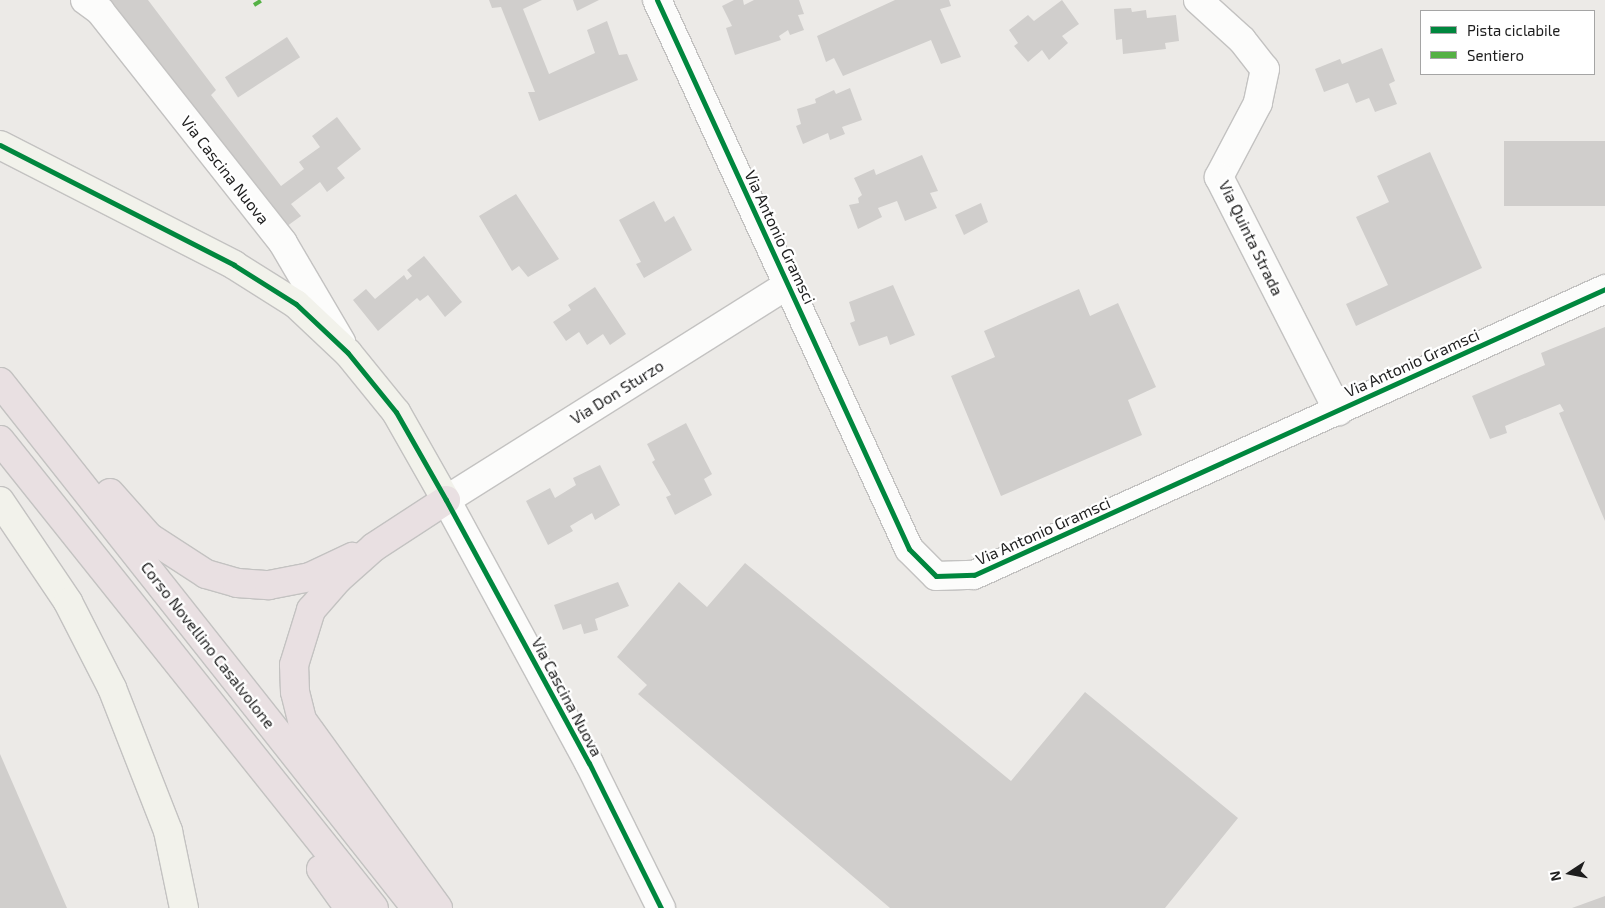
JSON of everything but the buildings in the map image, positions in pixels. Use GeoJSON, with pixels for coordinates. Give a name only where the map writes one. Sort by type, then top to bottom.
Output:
{"type":"FeatureCollection","features":[{"type":"Feature","properties":{"kind":"highway"},"geometry":{"type":"LineString","coordinates":[[0,370],[149,537],[206,574],[237,583],[269,585],[310,577],[374,547],[446,500]]}},
{"type":"Feature","properties":{"kind":"highway","name":"Corso Novellino Casalvolone"},"geometry":{"type":"LineString","coordinates":[[0,382],[416,908]]}},
{"type":"Feature","properties":{"kind":"highway","name":"Corso Novellino Casalvolone"},"geometry":{"type":"LineString","coordinates":[[0,440],[374,908]]}},
{"type":"Feature","properties":{"kind":"highway"},"geometry":{"type":"LineString","coordinates":[[374,547],[338,579],[311,610],[294,665],[296,692],[302,720],[324,754],[438,908]]}},
{"type":"Feature","properties":{"kind":"highway"},"geometry":{"type":"LineString","coordinates":[[119,590],[349,908]]}},
{"type":"Feature","properties":{"kind":"street","name":"Via Cascina Nuova"},"geometry":{"type":"LineString","coordinates":[[85,0],[100,11],[283,243],[348,353]]}},
{"type":"Feature","properties":{"kind":"street","name":"Via Antonio Gramsci"},"geometry":{"type":"LineString","coordinates":[[657,0],[909,549],[936,576],[974,576],[1605,289]]}},
{"type":"Feature","properties":{"kind":"street","name":"Via Quinta Strada"},"geometry":{"type":"LineString","coordinates":[[1198,0],[1242,40],[1265,70],[1258,103],[1218,177],[1338,411]]}},
{"type":"Feature","properties":{"kind":"street"},"geometry":{"type":"LineString","coordinates":[[0,145],[234,265],[296,304],[348,353],[396,412],[446,500]]}},
{"type":"Feature","properties":{"kind":"street","name":"Via Don Sturzo"},"geometry":{"type":"LineString","coordinates":[[446,500],[789,284]]}},
{"type":"Feature","properties":{"kind":"street","name":"Via Cascina Nuova"},"geometry":{"type":"LineString","coordinates":[[446,500],[589,763],[661,908]]}},
{"type":"Feature","properties":{"kind":"street"},"geometry":{"type":"LineString","coordinates":[[0,501],[68,602],[112,688],[168,831],[184,908]]}},
{"type":"Feature","properties":{"kind":"marked path"},"geometry":{"type":"LineString","coordinates":[[254,5],[262,0]]}},
{"type":"Feature","properties":{"kind":"cycle path"},"geometry":{"type":"LineString","coordinates":[[657,0],[909,549],[936,576],[974,575],[1605,289]]}},
{"type":"Feature","properties":{"kind":"cycle path"},"geometry":{"type":"LineString","coordinates":[[0,145],[234,265],[296,304],[348,353],[396,412],[446,500],[589,763],[661,908]]}}]}
